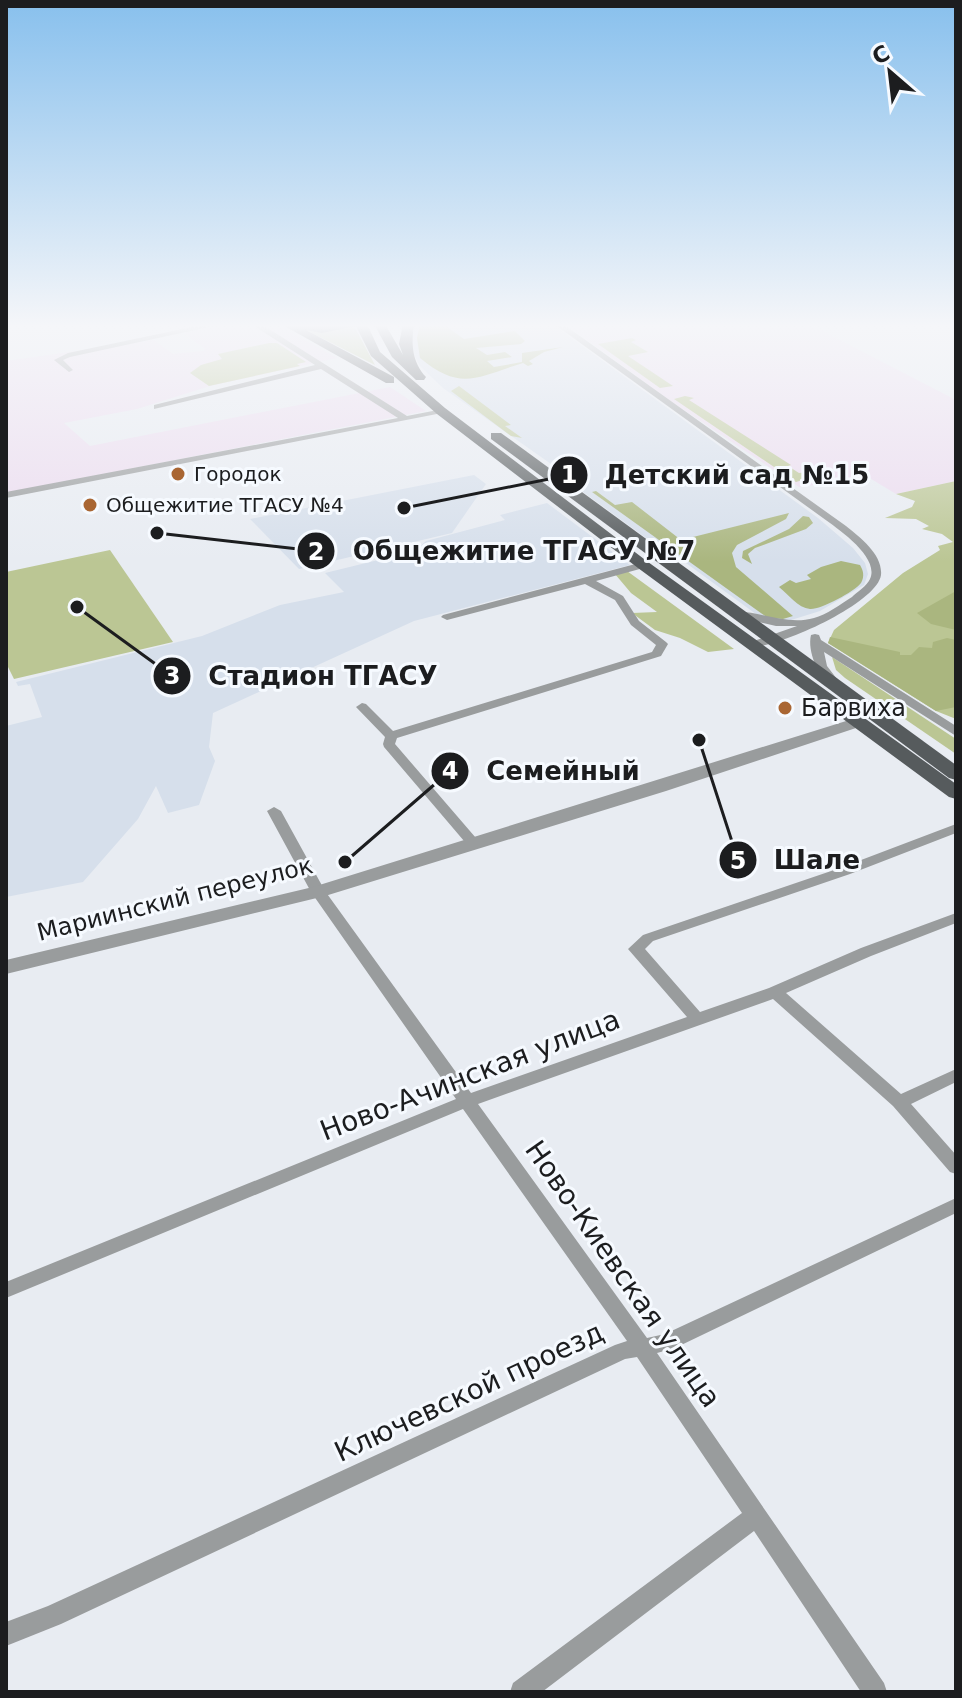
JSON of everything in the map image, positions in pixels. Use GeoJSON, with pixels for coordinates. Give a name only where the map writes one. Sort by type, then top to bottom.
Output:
{"type":"FeatureCollection","features":[{"type":"Feature","properties":{"kind":"main road"},"geometry":{"type":"LineString","coordinates":[[429,403],[442,411]]}},
{"type":"Feature","properties":{"kind":"main road"},"geometry":{"type":"LineString","coordinates":[[433,403],[643,565],[956,793]]}},
{"type":"Feature","properties":{"kind":"main road"},"geometry":{"type":"LineString","coordinates":[[455,403],[734,613],[956,774]]}},
{"type":"Feature","properties":{"kind":"main road"},"geometry":{"type":"LineString","coordinates":[[859,722],[878,716]]}},
{"type":"Feature","properties":{"kind":"street"},"geometry":{"type":"LineString","coordinates":[[157,407],[172,403]]}},
{"type":"Feature","properties":{"kind":"street"},"geometry":{"type":"LineString","coordinates":[[381,403],[406,419]]}},
{"type":"Feature","properties":{"kind":"street"},"geometry":{"type":"LineString","coordinates":[[667,403],[827,516],[870,556],[877,574],[871,586],[816,621],[752,645]]}},
{"type":"Feature","properties":{"kind":"street"},"geometry":{"type":"LineString","coordinates":[[6,495],[442,411]]}},
{"type":"Feature","properties":{"kind":"street"},"geometry":{"type":"LineString","coordinates":[[447,617],[643,565]]}},
{"type":"Feature","properties":{"kind":"street"},"geometry":{"type":"LineString","coordinates":[[391,736],[657,654],[662,644],[635,623],[619,598],[586,580]]}},
{"type":"Feature","properties":{"kind":"street"},"geometry":{"type":"LineString","coordinates":[[734,613],[776,623],[816,621]]}},
{"type":"Feature","properties":{"kind":"street"},"geometry":{"type":"LineString","coordinates":[[816,621],[815,641],[821,666],[836,687]]}},
{"type":"Feature","properties":{"kind":"street"},"geometry":{"type":"LineString","coordinates":[[815,641],[956,732]]}},
{"type":"Feature","properties":{"kind":"street"},"geometry":{"type":"LineString","coordinates":[[362,707],[391,736]]}},
{"type":"Feature","properties":{"kind":"street","name":"Мариинский переулок"},"geometry":{"type":"LineString","coordinates":[[6,967],[475,845],[859,722]]}},
{"type":"Feature","properties":{"kind":"street"},"geometry":{"type":"LineString","coordinates":[[391,736],[389,744],[475,845]]}},
{"type":"Feature","properties":{"kind":"street","name":"Ново-Киевская улица"},"geometry":{"type":"LineString","coordinates":[[274,811],[315,887],[642,1347],[875,1692]]}},
{"type":"Feature","properties":{"kind":"street"},"geometry":{"type":"LineString","coordinates":[[698,1020],[636,949],[648,938],[845,871],[956,828]]}},
{"type":"Feature","properties":{"kind":"street","name":"Ново-Ачинская улица"},"geometry":{"type":"LineString","coordinates":[[6,1290],[467,1101],[775,992],[866,952],[956,918]]}},
{"type":"Feature","properties":{"kind":"street"},"geometry":{"type":"LineString","coordinates":[[775,992],[899,1102],[956,1167]]}},
{"type":"Feature","properties":{"kind":"street"},"geometry":{"type":"LineString","coordinates":[[899,1102],[956,1075]]}},
{"type":"Feature","properties":{"kind":"street","name":"Ключевской проезд"},"geometry":{"type":"LineString","coordinates":[[6,1634],[53,1616],[622,1351],[668,1342],[956,1205]]}},
{"type":"Feature","properties":{"kind":"street"},"geometry":{"type":"LineString","coordinates":[[522,1692],[756,1516]]}},
{"type":"Feature","properties":{"kind":"shaded area"},"geometry":{"type":"Polygon","coordinates":[[[6,403],[155,403],[64,423],[90,446],[307,403],[414,403],[426,411],[6,493],[6,403]]]}},
{"type":"Feature","properties":{"kind":"shaded area"},"geometry":{"type":"Polygon","coordinates":[[[465,403],[661,403],[818,518],[853,548],[865,563],[868,574],[864,585],[820,611],[788,621],[760,617],[568,481],[561,471],[465,403]]]}},
{"type":"Feature","properties":{"kind":"shaded area"},"geometry":{"type":"Polygon","coordinates":[[[674,403],[956,403],[956,481],[896,494],[868,477],[799,487],[674,403]]]}},
{"type":"Feature","properties":{"kind":"shaded area"},"geometry":{"type":"Polygon","coordinates":[[[474,475],[486,484],[452,533],[299,569],[250,519],[474,475]]]}},
{"type":"Feature","properties":{"kind":"shaded area"},"geometry":{"type":"Polygon","coordinates":[[[547,503],[630,565],[414,621],[213,713],[209,747],[215,761],[199,805],[168,813],[156,786],[138,819],[83,882],[6,897],[6,726],[42,717],[30,684],[18,686],[16,682],[202,636],[280,605],[344,592],[325,573],[415,551],[426,541],[505,520],[500,515],[547,503]]]}},
{"type":"Feature","properties":{"kind":"green space"},"geometry":{"type":"Polygon","coordinates":[[[467,403],[482,403],[511,425],[505,426],[522,438],[511,436],[467,403]]]}},
{"type":"Feature","properties":{"kind":"green space"},"geometry":{"type":"Polygon","coordinates":[[[680,403],[694,403],[799,473],[809,472],[812,477],[796,482],[680,403]]]}},
{"type":"Feature","properties":{"kind":"green space"},"geometry":{"type":"Polygon","coordinates":[[[956,481],[956,719],[936,711],[828,643],[834,630],[903,573],[940,550],[938,546],[953,542],[942,534],[922,529],[929,526],[916,519],[885,518],[912,507],[915,501],[896,494],[956,481]]]}},
{"type":"Feature","properties":{"kind":"green space"},"geometry":{"type":"Polygon","coordinates":[[[596,491],[615,505],[632,502],[681,540],[789,513],[786,519],[737,545],[732,553],[736,567],[793,616],[768,618],[592,492],[596,491]]]}},
{"type":"Feature","properties":{"kind":"green space"},"geometry":{"type":"Polygon","coordinates":[[[803,516],[809,517],[813,523],[806,529],[755,548],[748,554],[752,564],[742,558],[743,551],[789,529],[803,516]]]}},
{"type":"Feature","properties":{"kind":"green space"},"geometry":{"type":"Polygon","coordinates":[[[110,550],[173,642],[14,679],[6,663],[6,572],[110,550]]]}},
{"type":"Feature","properties":{"kind":"green space"},"geometry":{"type":"Polygon","coordinates":[[[841,561],[860,565],[863,578],[857,587],[829,604],[815,609],[806,608],[779,587],[790,580],[796,583],[811,579],[807,575],[841,561]]]}},
{"type":"Feature","properties":{"kind":"green space"},"geometry":{"type":"Polygon","coordinates":[[[627,571],[734,649],[708,652],[655,630],[632,613],[657,612],[631,593],[615,574],[627,571]]]}},
{"type":"Feature","properties":{"kind":"green space"},"geometry":{"type":"Polygon","coordinates":[[[956,591],[956,630],[931,624],[917,613],[956,591]]]}},
{"type":"Feature","properties":{"kind":"green space"},"geometry":{"type":"Polygon","coordinates":[[[830,637],[900,652],[900,655],[911,655],[919,647],[932,648],[933,642],[947,638],[956,640],[956,707],[936,711],[828,643],[830,637]]]}},
{"type":"Feature","properties":{"kind":"green space"},"geometry":{"type":"Polygon","coordinates":[[[832,657],[956,739],[956,754],[845,678],[836,670],[832,657]]]}},
{"type":"Feature","properties":{"kind":"place","name":"Городок"},"geometry":{"type":"Point","coordinates":[178,474]}},
{"type":"Feature","properties":{"kind":"place","name":"Общежитие ТГАСУ №4"},"geometry":{"type":"Point","coordinates":[90,505]}},
{"type":"Feature","properties":{"kind":"place","name":"Детский сад №15"},"geometry":{"type":"Point","coordinates":[404,508]}},
{"type":"Feature","properties":{"kind":"place","name":"Общежитие ТГАСУ №7"},"geometry":{"type":"Point","coordinates":[157,533]}},
{"type":"Feature","properties":{"kind":"place","name":"Стадион ТГАСУ"},"geometry":{"type":"Point","coordinates":[77,607]}},
{"type":"Feature","properties":{"kind":"place","name":"Барвиха"},"geometry":{"type":"Point","coordinates":[785,708]}},
{"type":"Feature","properties":{"kind":"place","name":"Шале"},"geometry":{"type":"Point","coordinates":[699,740]}},
{"type":"Feature","properties":{"kind":"place","name":"Семейный"},"geometry":{"type":"Point","coordinates":[345,862]}}]}
